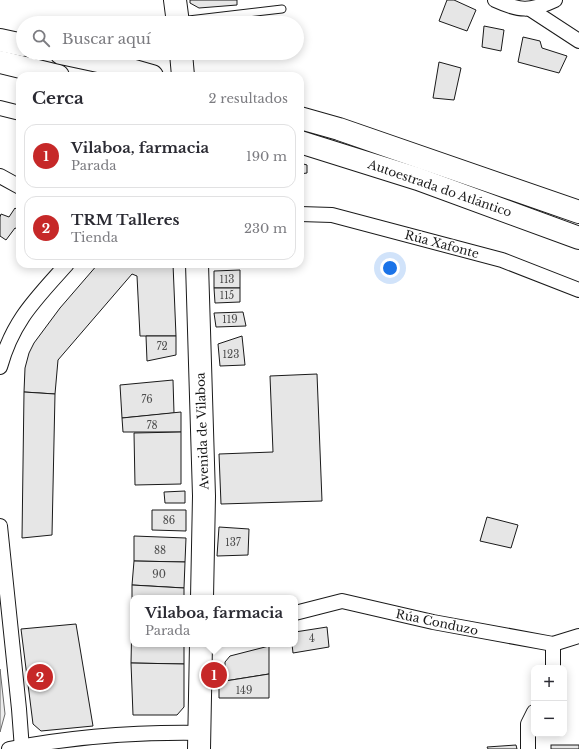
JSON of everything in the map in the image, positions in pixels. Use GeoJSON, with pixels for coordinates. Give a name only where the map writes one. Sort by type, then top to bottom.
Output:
{"type":"FeatureCollection","features":[{"type":"Feature","properties":{"kind":"highway"},"geometry":{"type":"LineString","coordinates":[[175,0],[177,16]]}},
{"type":"Feature","properties":{"kind":"highway"},"geometry":{"type":"LineString","coordinates":[[0,40],[16,43]]}},
{"type":"Feature","properties":{"kind":"highway"},"geometry":{"type":"LineString","coordinates":[[94,60],[138,72]]}},
{"type":"Feature","properties":{"kind":"highway"},"geometry":{"type":"LineString","coordinates":[[0,62],[41,72]]}},
{"type":"Feature","properties":{"kind":"highway","name":"Autoestrada do Atlántico"},"geometry":{"type":"LineString","coordinates":[[304,119],[339,129],[579,212]]}},
{"type":"Feature","properties":{"kind":"highway","name":"Autoestrada do Atlántico"},"geometry":{"type":"LineString","coordinates":[[304,143],[418,179],[579,238]]}},
{"type":"Feature","properties":{"kind":"highway","name":"Avenida de Vilaboa"},"geometry":{"type":"LineString","coordinates":[[197,268],[204,496],[202,595]]}},
{"type":"Feature","properties":{"kind":"highway"},"geometry":{"type":"LineString","coordinates":[[199,741],[201,647]]}},
{"type":"Feature","properties":{"kind":"street"},"geometry":{"type":"LineString","coordinates":[[495,0],[514,9],[530,9],[555,0]]}},
{"type":"Feature","properties":{"kind":"street"},"geometry":{"type":"LineString","coordinates":[[530,9],[579,41]]}},
{"type":"Feature","properties":{"kind":"street"},"geometry":{"type":"LineString","coordinates":[[0,108],[16,112]]}},
{"type":"Feature","properties":{"kind":"street"},"geometry":{"type":"LineString","coordinates":[[0,176],[16,185]]}},
{"type":"Feature","properties":{"kind":"street","name":"Rúa Xafonte"},"geometry":{"type":"LineString","coordinates":[[304,214],[332,215],[502,260],[579,290]]}},
{"type":"Feature","properties":{"kind":"street"},"geometry":{"type":"LineString","coordinates":[[0,367],[6,346],[14,328],[28,308],[63,268]]}},
{"type":"Feature","properties":{"kind":"street"},"geometry":{"type":"LineString","coordinates":[[0,526],[19,709],[17,748],[56,741],[166,733],[199,741]]}},
{"type":"Feature","properties":{"kind":"street","name":"Rúa Conduzo"},"geometry":{"type":"LineString","coordinates":[[298,612],[342,601],[433,622],[553,644],[579,636]]}},
{"type":"Feature","properties":{"kind":"street"},"geometry":{"type":"LineString","coordinates":[[553,644],[553,665]]}},
{"type":"Feature","properties":{"kind":"street"},"geometry":{"type":"LineString","coordinates":[[528,749],[528,724],[531,718]]}},
{"type":"Feature","properties":{"kind":"lane"},"geometry":{"type":"LineString","coordinates":[[226,16],[282,9]]}},
{"type":"Feature","properties":{"kind":"shaded area"},"geometry":{"type":"Polygon","coordinates":[[[0,669],[5,714],[0,732],[0,669]]]}},
{"type":"Feature","properties":{"kind":"building"},"geometry":{"type":"Polygon","coordinates":[[[190,0],[237,0],[237,5],[199,8],[190,3],[190,0]]]}},
{"type":"Feature","properties":{"kind":"building"},"geometry":{"type":"Polygon","coordinates":[[[447,0],[454,0],[476,10],[467,31],[439,21],[447,0]]]}},
{"type":"Feature","properties":{"kind":"building"},"geometry":{"type":"Polygon","coordinates":[[[484,26],[504,30],[501,51],[482,47],[484,26]]]}},
{"type":"Feature","properties":{"kind":"building"},"geometry":{"type":"Polygon","coordinates":[[[523,37],[540,41],[542,48],[567,56],[559,73],[518,62],[523,37]]]}},
{"type":"Feature","properties":{"kind":"building"},"geometry":{"type":"Polygon","coordinates":[[[439,62],[461,68],[454,100],[433,98],[439,62]]]}},
{"type":"Feature","properties":{"kind":"building"},"geometry":{"type":"Polygon","coordinates":[[[304,164],[307,165],[307,173],[304,173],[304,164]]]}},
{"type":"Feature","properties":{"kind":"building"},"geometry":{"type":"Polygon","coordinates":[[[15,208],[16,228],[6,240],[0,236],[0,217],[1,214],[9,217],[15,208]]]}},
{"type":"Feature","properties":{"kind":"building"},"geometry":{"type":"Polygon","coordinates":[[[95,268],[173,268],[176,336],[140,336],[137,276],[132,274],[58,360],[55,394],[24,392],[25,368],[29,353],[34,343],[60,308],[95,268]]]}},
{"type":"Feature","properties":{"kind":"building"},"geometry":{"type":"Polygon","coordinates":[[[240,270],[240,288],[214,288],[214,271],[240,270]]]}},
{"type":"Feature","properties":{"kind":"building"},"geometry":{"type":"Polygon","coordinates":[[[214,288],[240,288],[240,302],[215,303],[214,288]]]}},
{"type":"Feature","properties":{"kind":"building"},"geometry":{"type":"Polygon","coordinates":[[[243,312],[246,326],[216,327],[214,313],[243,312]]]}},
{"type":"Feature","properties":{"kind":"building"},"geometry":{"type":"Polygon","coordinates":[[[146,336],[176,336],[176,355],[147,361],[146,336]]]}},
{"type":"Feature","properties":{"kind":"building"},"geometry":{"type":"Polygon","coordinates":[[[242,336],[245,365],[220,366],[218,344],[242,336]]]}},
{"type":"Feature","properties":{"kind":"building"},"geometry":{"type":"Polygon","coordinates":[[[317,374],[322,501],[221,504],[219,454],[273,452],[270,376],[317,374]]]}},
{"type":"Feature","properties":{"kind":"building"},"geometry":{"type":"Polygon","coordinates":[[[173,380],[174,413],[122,418],[120,385],[173,380]]]}},
{"type":"Feature","properties":{"kind":"building"},"geometry":{"type":"Polygon","coordinates":[[[24,392],[55,394],[52,535],[22,538],[24,392]]]}},
{"type":"Feature","properties":{"kind":"building"},"geometry":{"type":"Polygon","coordinates":[[[181,412],[181,432],[123,432],[122,418],[181,412]]]}},
{"type":"Feature","properties":{"kind":"building"},"geometry":{"type":"Polygon","coordinates":[[[181,432],[181,484],[135,485],[134,433],[181,432]]]}},
{"type":"Feature","properties":{"kind":"building"},"geometry":{"type":"Polygon","coordinates":[[[185,491],[185,503],[165,503],[164,492],[185,491]]]}},
{"type":"Feature","properties":{"kind":"building"},"geometry":{"type":"Polygon","coordinates":[[[152,510],[186,510],[186,531],[152,530],[152,510]]]}},
{"type":"Feature","properties":{"kind":"building"},"geometry":{"type":"Polygon","coordinates":[[[487,517],[518,525],[511,548],[480,541],[487,517]]]}},
{"type":"Feature","properties":{"kind":"building"},"geometry":{"type":"Polygon","coordinates":[[[219,527],[249,529],[248,555],[217,556],[219,527]]]}},
{"type":"Feature","properties":{"kind":"building"},"geometry":{"type":"Polygon","coordinates":[[[134,536],[186,538],[185,562],[134,561],[134,536]]]}},
{"type":"Feature","properties":{"kind":"building"},"geometry":{"type":"Polygon","coordinates":[[[134,561],[185,562],[184,588],[132,585],[134,561]]]}},
{"type":"Feature","properties":{"kind":"building"},"geometry":{"type":"Polygon","coordinates":[[[132,585],[184,588],[184,595],[132,595],[132,585]]]}},
{"type":"Feature","properties":{"kind":"building"},"geometry":{"type":"Polygon","coordinates":[[[76,624],[93,726],[41,731],[33,724],[21,629],[76,624]]]}},
{"type":"Feature","properties":{"kind":"building"},"geometry":{"type":"Polygon","coordinates":[[[327,627],[329,647],[293,653],[292,647],[298,647],[298,632],[327,627]]]}},
{"type":"Feature","properties":{"kind":"building"},"geometry":{"type":"Polygon","coordinates":[[[131,647],[184,647],[184,664],[131,663],[131,647]]]}},
{"type":"Feature","properties":{"kind":"building"},"geometry":{"type":"Polygon","coordinates":[[[269,647],[269,674],[225,681],[225,662],[230,656],[269,647]]]}},
{"type":"Feature","properties":{"kind":"building"},"geometry":{"type":"Polygon","coordinates":[[[131,663],[184,664],[184,707],[177,715],[133,715],[131,663]]]}},
{"type":"Feature","properties":{"kind":"building"},"geometry":{"type":"Polygon","coordinates":[[[269,674],[269,698],[219,698],[219,682],[269,674]]]}},
{"type":"Feature","properties":{"kind":"building"},"geometry":{"type":"Polygon","coordinates":[[[516,745],[517,749],[488,749],[487,747],[516,745]]]}},
{"type":"Feature","properties":{"kind":"building"},"geometry":{"type":"Polygon","coordinates":[[[551,745],[579,745],[579,749],[551,749],[551,745]]]}},
{"type":"Feature","properties":{"kind":"place","name":"Vilaboa, farmacia"},"geometry":{"type":"Point","coordinates":[214,675]}},
{"type":"Feature","properties":{"kind":"place","name":"TRM Talleres"},"geometry":{"type":"Point","coordinates":[40,677]}}]}
